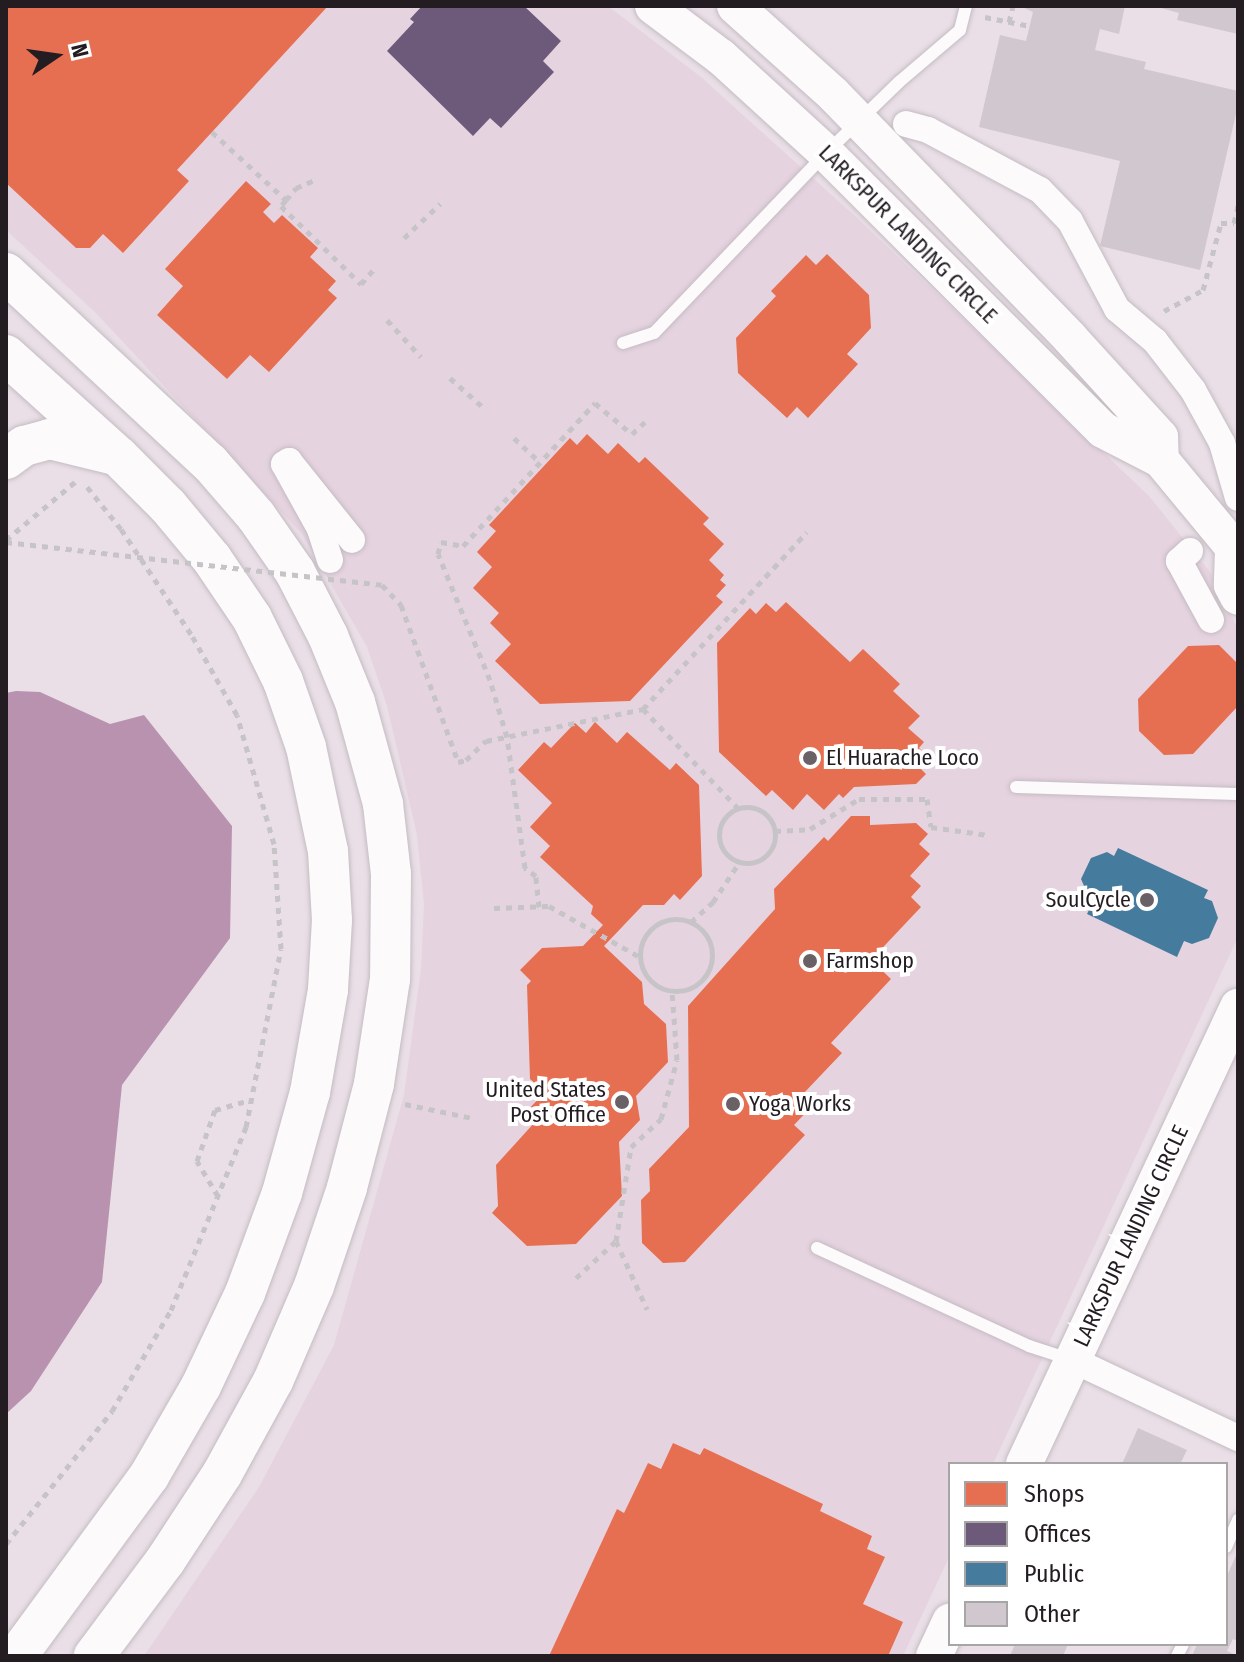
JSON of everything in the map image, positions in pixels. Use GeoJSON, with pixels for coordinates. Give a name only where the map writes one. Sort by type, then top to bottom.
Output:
{"type":"FeatureCollection","features":[{"type":"Feature","properties":{"kind":"main road","name":"LARKSPUR LANDING CIRCLE"},"geometry":{"type":"LineString","coordinates":[[653,6],[721,57],[826,153],[1103,430],[1161,460],[1236,550],[1232,585],[1238,597]]}},
{"type":"Feature","properties":{"kind":"main road","name":"LARKSPUR LANDING CIRCLE"},"geometry":{"type":"LineString","coordinates":[[735,6],[779,42],[859,120],[1070,338],[1160,437],[1161,460]]}},
{"type":"Feature","properties":{"kind":"main road"},"geometry":{"type":"LineString","coordinates":[[6,273],[202,454],[256,516],[295,572],[328,636],[355,702],[383,804],[391,874],[393,944],[381,1049],[357,1153],[314,1286],[273,1381],[222,1474],[165,1561],[94,1656]]}},
{"type":"Feature","properties":{"kind":"main road"},"geometry":{"type":"LineString","coordinates":[[6,355],[119,457],[168,506],[212,559],[252,618],[283,681],[306,747],[322,815],[331,884],[331,955],[321,1036],[301,1126],[271,1225],[232,1324],[201,1386],[149,1476],[17,1656]]}},
{"type":"Feature","properties":{"kind":"main road"},"geometry":{"type":"LineString","coordinates":[[6,459],[24,446],[50,439],[119,457]]}},
{"type":"Feature","properties":{"kind":"main road","name":"LARKSPUR LANDING CIRCLE"},"geometry":{"type":"LineString","coordinates":[[1025,1462],[1238,1007]]}},
{"type":"Feature","properties":{"kind":"main road"},"geometry":{"type":"LineString","coordinates":[[934,1656],[948,1626]]}},
{"type":"Feature","properties":{"kind":"street"},"geometry":{"type":"LineString","coordinates":[[906,124],[928,130],[1040,190],[1070,221],[1117,309],[1151,338],[1193,390],[1222,443],[1238,498]]}},
{"type":"Feature","properties":{"kind":"street"},"geometry":{"type":"LineString","coordinates":[[330,560],[320,529],[284,464],[289,461],[352,540]]}},
{"type":"Feature","properties":{"kind":"street"},"geometry":{"type":"LineString","coordinates":[[1190,551],[1179,561],[1211,620]]}},
{"type":"Feature","properties":{"kind":"street"},"geometry":{"type":"LineString","coordinates":[[1073,1360],[1238,1438]]}},
{"type":"Feature","properties":{"kind":"lane"},"geometry":{"type":"LineString","coordinates":[[623,343],[654,333],[859,120],[960,30],[966,6]]}},
{"type":"Feature","properties":{"kind":"lane"},"geometry":{"type":"LineString","coordinates":[[1016,787],[1238,794]]}},
{"type":"Feature","properties":{"kind":"lane"},"geometry":{"type":"LineString","coordinates":[[817,1248],[1029,1346],[1073,1360]]}},
{"type":"Feature","properties":{"kind":"lane"},"geometry":{"type":"LineString","coordinates":[[1228,1542],[1238,1520]]}},
{"type":"Feature","properties":{"kind":"path"},"geometry":{"type":"LineString","coordinates":[[1009,22],[1013,6]]}},
{"type":"Feature","properties":{"kind":"path"},"geometry":{"type":"LineString","coordinates":[[992,18],[1030,26]]}},
{"type":"Feature","properties":{"kind":"path"},"geometry":{"type":"LineString","coordinates":[[212,132],[286,200]]}},
{"type":"Feature","properties":{"kind":"path"},"geometry":{"type":"LineString","coordinates":[[317,179],[296,188],[281,206],[361,284],[376,267]]}},
{"type":"Feature","properties":{"kind":"path"},"geometry":{"type":"LineString","coordinates":[[404,238],[440,204]]}},
{"type":"Feature","properties":{"kind":"path"},"geometry":{"type":"LineString","coordinates":[[1151,338],[1155,317],[1203,290],[1221,223],[1234,223],[1238,205]]}},
{"type":"Feature","properties":{"kind":"path"},"geometry":{"type":"LineString","coordinates":[[387,320],[421,357]]}},
{"type":"Feature","properties":{"kind":"path"},"geometry":{"type":"LineString","coordinates":[[450,378],[483,407]]}},
{"type":"Feature","properties":{"kind":"path"},"geometry":{"type":"LineString","coordinates":[[539,907],[536,876],[525,868],[507,737],[490,680],[438,554],[441,542],[463,546],[595,403],[632,434],[645,422]]}},
{"type":"Feature","properties":{"kind":"path"},"geometry":{"type":"LineString","coordinates":[[514,438],[540,462]]}},
{"type":"Feature","properties":{"kind":"path"},"geometry":{"type":"LineString","coordinates":[[6,1544],[112,1411],[171,1310],[246,1127],[281,949],[274,844],[237,715],[191,634],[121,529],[72,471]]}},
{"type":"Feature","properties":{"kind":"path"},"geometry":{"type":"LineString","coordinates":[[6,541],[80,478]]}},
{"type":"Feature","properties":{"kind":"path"},"geometry":{"type":"LineString","coordinates":[[6,541],[382,585],[401,605],[458,762],[466,760],[486,741],[643,709],[807,532]]}},
{"type":"Feature","properties":{"kind":"path"},"geometry":{"type":"LineString","coordinates":[[643,709],[738,808]]}},
{"type":"Feature","properties":{"kind":"path"},"geometry":{"type":"LineString","coordinates":[[775,831],[810,829],[859,799],[927,799],[931,827],[988,835]]}},
{"type":"Feature","properties":{"kind":"path"},"geometry":{"type":"LineString","coordinates":[[738,808],[758,809],[772,821],[775,831],[768,855],[750,864],[739,863],[724,851],[719,833],[725,817],[738,808]]}},
{"type":"Feature","properties":{"kind":"path"},"geometry":{"type":"LineString","coordinates":[[691,922],[713,902],[739,863]]}},
{"type":"Feature","properties":{"kind":"path"},"geometry":{"type":"LineString","coordinates":[[494,908],[549,906],[640,957]]}},
{"type":"Feature","properties":{"kind":"path"},"geometry":{"type":"LineString","coordinates":[[679,919],[691,922],[708,939],[710,965],[698,983],[672,990],[648,978],[640,957],[643,940],[660,922],[679,919]]}},
{"type":"Feature","properties":{"kind":"path"},"geometry":{"type":"LineString","coordinates":[[647,1309],[616,1241],[631,1147],[661,1119],[677,1060],[672,990]]}},
{"type":"Feature","properties":{"kind":"path"},"geometry":{"type":"LineString","coordinates":[[218,1196],[197,1161],[201,1148],[215,1110],[251,1100]]}},
{"type":"Feature","properties":{"kind":"path"},"geometry":{"type":"LineString","coordinates":[[404,1104],[472,1118]]}},
{"type":"Feature","properties":{"kind":"path"},"geometry":{"type":"LineString","coordinates":[[576,1278],[616,1241]]}},
{"type":"Feature","properties":{"kind":"shaded area"},"geometry":{"type":"Polygon","coordinates":[[[6,6],[608,6],[701,77],[856,217],[1149,496],[1210,572],[1238,629],[1238,937],[994,1462],[948,1462],[948,1559],[903,1656],[144,1656],[259,1487],[334,1345],[404,1095],[421,969],[424,904],[417,835],[387,706],[367,647],[302,534],[96,313],[6,230],[6,6]]]}},
{"type":"Feature","properties":{"kind":"shaded area"},"geometry":{"type":"Polygon","coordinates":[[[40,692],[110,724],[144,715],[232,826],[230,938],[122,1085],[102,1282],[31,1391],[6,1414],[6,693],[40,692]]]}},
{"type":"Feature","properties":{"kind":"building: Shops"},"geometry":{"type":"Polygon","coordinates":[[[6,6],[328,6],[177,170],[189,181],[123,253],[103,234],[90,248],[76,248],[6,183],[6,6]]]}},
{"type":"Feature","properties":{"kind":"building: Shops"},"geometry":{"type":"Polygon","coordinates":[[[246,181],[271,204],[263,212],[274,223],[282,215],[318,248],[310,257],[336,281],[328,290],[337,298],[269,372],[250,355],[227,379],[157,315],[183,286],[165,269],[246,181]]]}},
{"type":"Feature","properties":{"kind":"building: Shops"},"geometry":{"type":"Polygon","coordinates":[[[827,254],[869,295],[871,328],[847,354],[858,364],[808,418],[797,407],[787,418],[738,373],[736,338],[776,296],[771,291],[806,255],[816,265],[827,254]]]}},
{"type":"Feature","properties":{"kind":"building: Shops"},"geometry":{"type":"Polygon","coordinates":[[[587,434],[608,454],[618,443],[639,463],[645,457],[709,518],[703,524],[724,544],[709,560],[724,575],[720,580],[726,585],[716,596],[723,602],[630,701],[540,704],[495,661],[511,644],[490,623],[499,613],[473,588],[492,567],[477,552],[496,531],[489,525],[570,438],[577,445],[587,434]]]}},
{"type":"Feature","properties":{"kind":"building: Shops"},"geometry":{"type":"Polygon","coordinates":[[[786,602],[850,662],[863,649],[900,684],[893,691],[920,716],[908,728],[924,742],[919,748],[924,753],[915,763],[926,774],[916,784],[854,787],[843,798],[839,794],[824,810],[807,794],[793,810],[772,790],[766,796],[719,752],[717,643],[750,608],[756,614],[766,603],[776,612],[786,602]]]}},
{"type":"Feature","properties":{"kind":"building: Shops"},"geometry":{"type":"Polygon","coordinates":[[[1219,645],[1238,664],[1238,706],[1193,754],[1164,755],[1139,731],[1138,699],[1188,646],[1219,645]]]}},
{"type":"Feature","properties":{"kind":"building: Shops"},"geometry":{"type":"Polygon","coordinates":[[[595,722],[617,743],[627,732],[670,770],[676,763],[699,785],[702,876],[680,900],[674,894],[664,905],[643,905],[604,946],[642,982],[644,1004],[666,1024],[668,1062],[636,1096],[640,1120],[619,1142],[622,1196],[576,1244],[527,1246],[492,1213],[498,1206],[496,1165],[535,1122],[525,1113],[545,1092],[530,1079],[527,985],[531,981],[520,970],[542,948],[583,946],[603,925],[591,914],[593,906],[540,857],[550,846],[530,827],[552,803],[518,770],[544,742],[551,748],[575,723],[586,733],[595,722]]]}},
{"type":"Feature","properties":{"kind":"building: Shops"},"geometry":{"type":"Polygon","coordinates":[[[851,816],[870,816],[870,825],[916,823],[928,834],[919,844],[930,854],[910,876],[921,886],[911,897],[921,907],[871,960],[891,979],[831,1043],[842,1053],[803,1094],[814,1104],[794,1125],[805,1135],[685,1262],[663,1263],[642,1243],[641,1200],[650,1191],[649,1169],[689,1127],[688,1006],[775,909],[774,889],[824,837],[828,841],[851,816]]]}},
{"type":"Feature","properties":{"kind":"building: Shops"},"geometry":{"type":"Polygon","coordinates":[[[673,1443],[700,1455],[704,1448],[823,1504],[820,1511],[872,1536],[867,1549],[885,1557],[863,1604],[903,1622],[888,1656],[549,1656],[617,1509],[624,1513],[648,1463],[661,1469],[673,1443]]]}},
{"type":"Feature","properties":{"kind":"building: Offices"},"geometry":{"type":"Polygon","coordinates":[[[422,6],[524,6],[561,41],[543,61],[554,72],[501,128],[490,118],[473,136],[387,51],[414,22],[410,19],[422,6]]]}},
{"type":"Feature","properties":{"kind":"building: Public"},"geometry":{"type":"Polygon","coordinates":[[[1118,848],[1208,890],[1204,898],[1212,901],[1218,918],[1209,938],[1192,944],[1184,941],[1177,957],[1087,914],[1095,898],[1088,895],[1081,879],[1091,858],[1107,852],[1114,856],[1118,848]]]}},
{"type":"Feature","properties":{"kind":"building: Other"},"geometry":{"type":"Polygon","coordinates":[[[1020,6],[1125,6],[1119,34],[1100,29],[1095,50],[1146,62],[1144,69],[1238,91],[1238,105],[1200,270],[1100,246],[1120,161],[979,127],[1000,35],[1026,41],[1033,12],[1020,6]]]}},
{"type":"Feature","properties":{"kind":"building: Other"},"geometry":{"type":"Polygon","coordinates":[[[1154,6],[1238,6],[1238,34],[1177,20],[1179,13],[1154,6]]]}},
{"type":"Feature","properties":{"kind":"building: Other"},"geometry":{"type":"Polygon","coordinates":[[[1138,1428],[1187,1450],[1181,1462],[1123,1462],[1138,1428]]]}},
{"type":"Feature","properties":{"kind":"building: Other"},"geometry":{"type":"Polygon","coordinates":[[[1238,1551],[1238,1641],[1233,1639],[1227,1651],[1238,1656],[1192,1656],[1196,1646],[1228,1646],[1228,1574],[1238,1551]]]}},
{"type":"Feature","properties":{"kind":"building: Other"},"geometry":{"type":"Polygon","coordinates":[[[1014,1646],[1067,1646],[1063,1656],[1010,1656],[1014,1646]]]}},
{"type":"Feature","properties":{"kind":"place","name":"El Huarache Loco"},"geometry":{"type":"Point","coordinates":[810,758]}},
{"type":"Feature","properties":{"kind":"place","name":"SoulCycle"},"geometry":{"type":"Point","coordinates":[1147,900]}},
{"type":"Feature","properties":{"kind":"place","name":"Farmshop"},"geometry":{"type":"Point","coordinates":[810,961]}},
{"type":"Feature","properties":{"kind":"place","name":"United States Post Office"},"geometry":{"type":"Point","coordinates":[622,1102]}},
{"type":"Feature","properties":{"kind":"place","name":"Yoga Works"},"geometry":{"type":"Point","coordinates":[733,1104]}}]}
